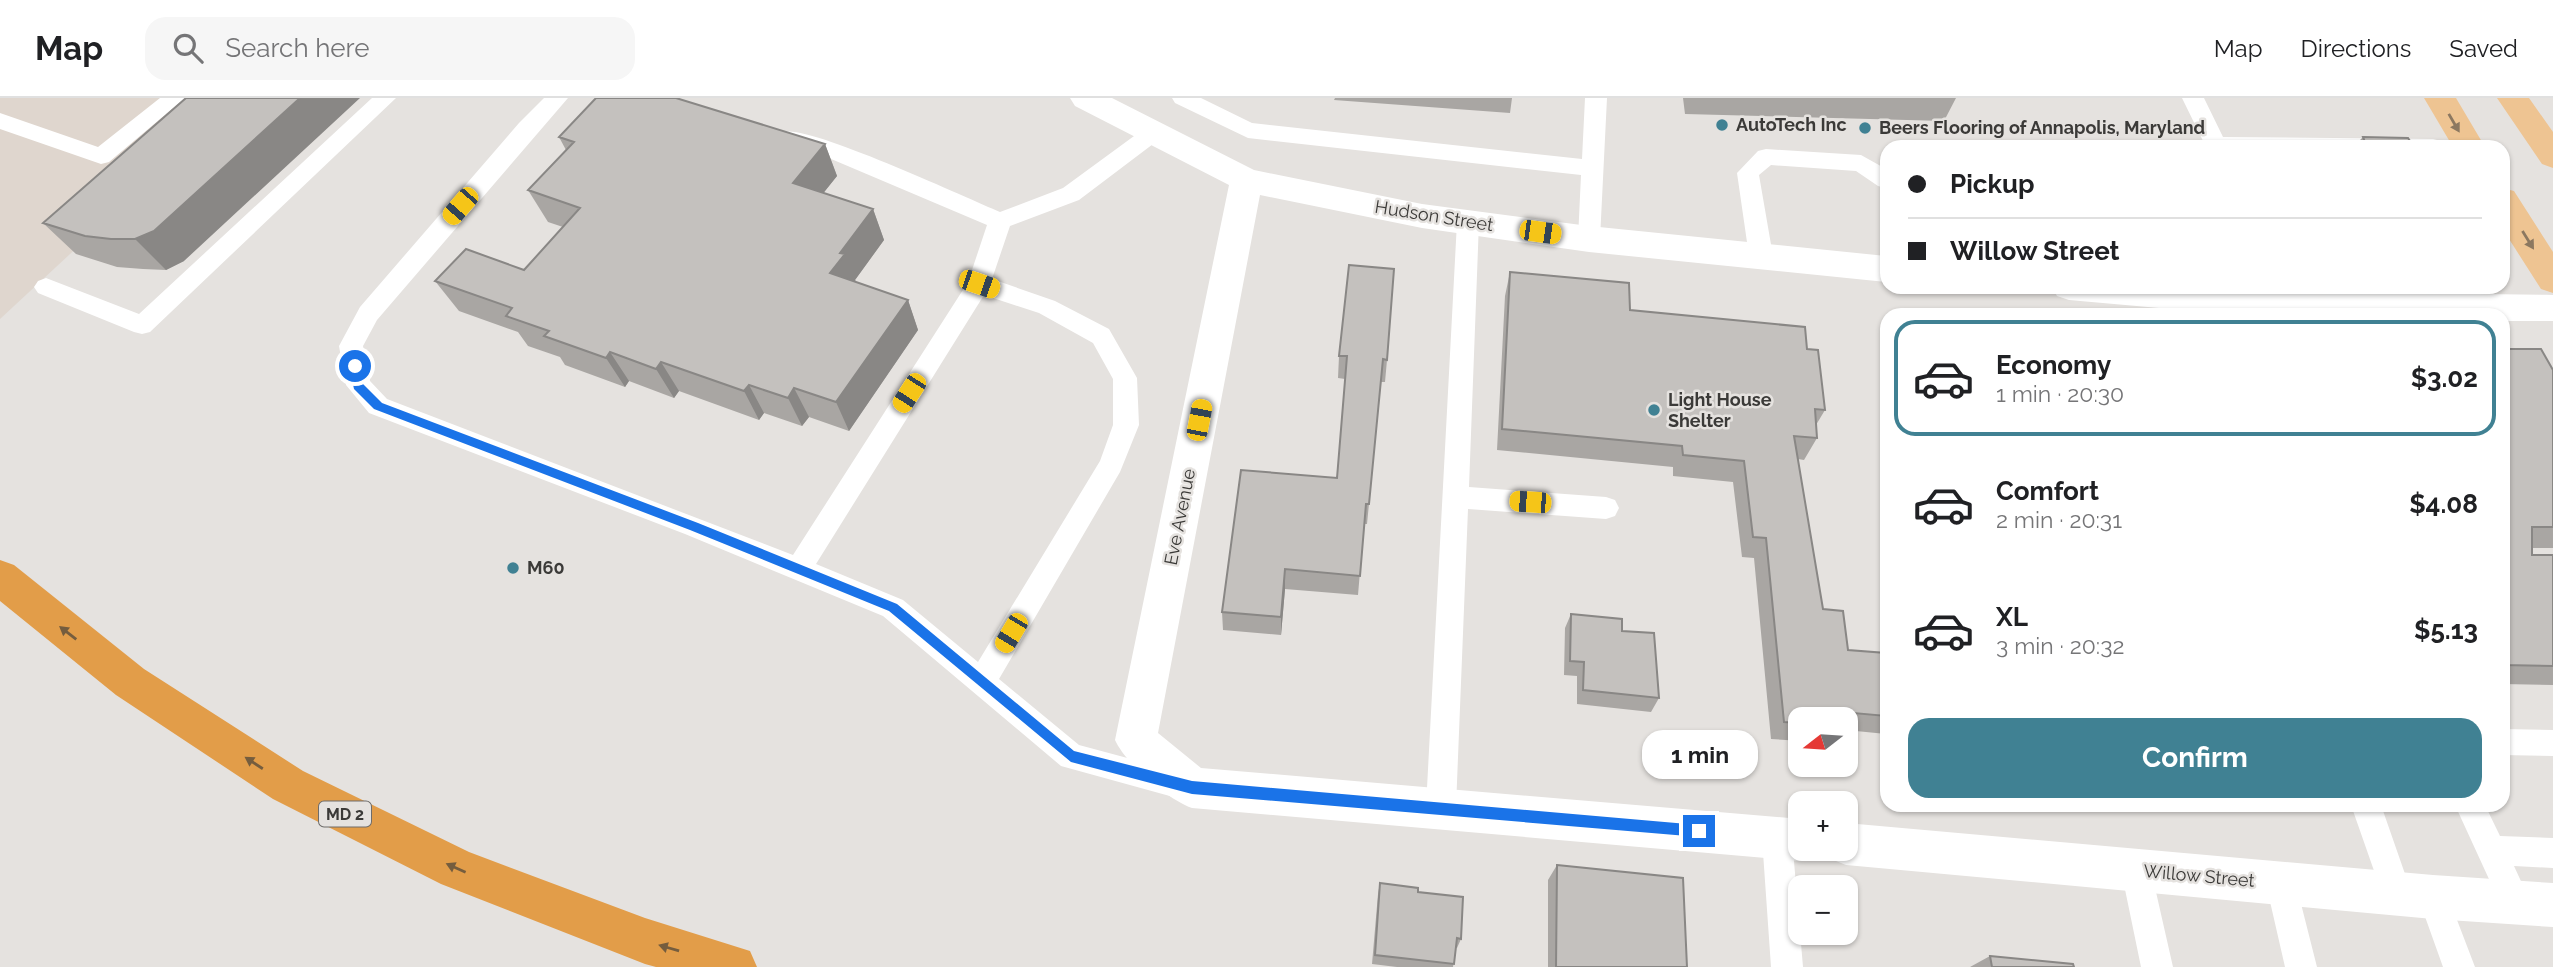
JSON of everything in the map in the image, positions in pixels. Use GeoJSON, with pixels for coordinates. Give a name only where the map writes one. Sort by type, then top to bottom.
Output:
{"type":"FeatureCollection","features":[{"type":"Feature","properties":{"kind":"highway","name":"MD 2"},"geometry":{"type":"LineString","coordinates":[[0,577],[130,682],[288,785],[457,869],[645,941],[734,967]]}},
{"type":"Feature","properties":{"kind":"main road"},"geometry":{"type":"LineString","coordinates":[[2440,98],[2465,140]]}},
{"type":"Feature","properties":{"kind":"main road"},"geometry":{"type":"LineString","coordinates":[[2513,98],[2553,156]]}},
{"type":"Feature","properties":{"kind":"main road"},"geometry":{"type":"LineString","coordinates":[[2510,213],[2553,280]]}},
{"type":"Feature","properties":{"kind":"street","name":"Hudson Street"},"geometry":{"type":"LineString","coordinates":[[1105,102],[1153,133],[1246,180],[1422,216],[1589,239],[1880,268]]}},
{"type":"Feature","properties":{"kind":"street","name":"Eve Avenue"},"geometry":{"type":"LineString","coordinates":[[1192,788],[1136,740],[1246,180]]}},
{"type":"Feature","properties":{"kind":"street"},"geometry":{"type":"LineString","coordinates":[[2113,294],[2195,307],[2312,303],[2553,309]]}},
{"type":"Feature","properties":{"kind":"street"},"geometry":{"type":"LineString","coordinates":[[1192,788],[1441,807],[1788,839]]}},
{"type":"Feature","properties":{"kind":"street","name":"Willow Street"},"geometry":{"type":"LineString","coordinates":[[1858,845],[2415,896],[2535,904]]}},
{"type":"Feature","properties":{"kind":"lane"},"geometry":{"type":"LineString","coordinates":[[0,121],[101,156],[174,98]]}},
{"type":"Feature","properties":{"kind":"lane"},"geometry":{"type":"LineString","coordinates":[[46,287],[142,325],[384,98]]}},
{"type":"Feature","properties":{"kind":"lane"},"geometry":{"type":"LineString","coordinates":[[557,98],[527,128],[368,314],[351,346],[358,386],[378,406],[682,522],[893,608],[1071,756],[1192,788]]}},
{"type":"Feature","properties":{"kind":"lane"},"geometry":{"type":"LineString","coordinates":[[1183,98],[1248,130],[1592,169]]}},
{"type":"Feature","properties":{"kind":"lane"},"geometry":{"type":"LineString","coordinates":[[1589,239],[1596,98]]}},
{"type":"Feature","properties":{"kind":"lane"},"geometry":{"type":"LineString","coordinates":[[2193,98],[2214,140]]}},
{"type":"Feature","properties":{"kind":"lane"},"geometry":{"type":"LineString","coordinates":[[774,131],[825,147],[1000,221],[1071,194],[1153,133]]}},
{"type":"Feature","properties":{"kind":"lane"},"geometry":{"type":"LineString","coordinates":[[1761,256],[1748,173],[1766,157],[1861,163],[1880,176]]}},
{"type":"Feature","properties":{"kind":"lane"},"geometry":{"type":"LineString","coordinates":[[798,569],[979,284],[1000,221]]}},
{"type":"Feature","properties":{"kind":"lane"},"geometry":{"type":"LineString","coordinates":[[1441,807],[1468,222]]}},
{"type":"Feature","properties":{"kind":"lane"},"geometry":{"type":"LineString","coordinates":[[979,284],[1047,307],[1101,335],[1125,378],[1126,425],[1111,465],[982,681]]}},
{"type":"Feature","properties":{"kind":"lane"},"geometry":{"type":"LineString","coordinates":[[1455,497],[1606,508]]}},
{"type":"Feature","properties":{"kind":"lane"},"geometry":{"type":"LineString","coordinates":[[2510,742],[2553,743]]}},
{"type":"Feature","properties":{"kind":"lane"},"geometry":{"type":"LineString","coordinates":[[2370,812],[2415,896],[2459,967]]}},
{"type":"Feature","properties":{"kind":"lane"},"geometry":{"type":"LineString","coordinates":[[2472,812],[2491,850],[2535,904]]}},
{"type":"Feature","properties":{"kind":"lane"},"geometry":{"type":"LineString","coordinates":[[2491,850],[2553,853]]}},
{"type":"Feature","properties":{"kind":"lane"},"geometry":{"type":"LineString","coordinates":[[1787,967],[1789,861]]}},
{"type":"Feature","properties":{"kind":"lane"},"geometry":{"type":"LineString","coordinates":[[2136,870],[2157,967]]}},
{"type":"Feature","properties":{"kind":"lane"},"geometry":{"type":"LineString","coordinates":[[2281,884],[2301,967]]}},
{"type":"Feature","properties":{"kind":"shaded area"},"geometry":{"type":"Polygon","coordinates":[[[0,98],[238,98],[0,319],[0,98]]]}},
{"type":"Feature","properties":{"kind":"building"},"geometry":{"type":"Polygon","coordinates":[[[186,98],[300,98],[154,231],[135,239],[111,239],[85,236],[43,223],[186,98]]]}},
{"type":"Feature","properties":{"kind":"building"},"geometry":{"type":"Polygon","coordinates":[[[596,98],[676,98],[825,144],[793,183],[873,209],[840,253],[845,254],[830,273],[908,300],[836,402],[794,388],[788,398],[749,385],[744,391],[661,362],[656,369],[610,352],[606,358],[544,336],[549,331],[506,316],[512,308],[435,281],[466,249],[524,270],[580,208],[528,190],[574,142],[559,137],[596,98]]]}},
{"type":"Feature","properties":{"kind":"building"},"geometry":{"type":"Polygon","coordinates":[[[2363,137],[2409,140],[2364,140],[2363,137]]]}},
{"type":"Feature","properties":{"kind":"building"},"geometry":{"type":"Polygon","coordinates":[[[1349,265],[1394,269],[1387,360],[1383,359],[1360,576],[1285,569],[1281,617],[1222,612],[1241,470],[1337,478],[1347,356],[1339,356],[1349,265]]]}},
{"type":"Feature","properties":{"kind":"building"},"geometry":{"type":"Polygon","coordinates":[[[1510,272],[1629,283],[1630,310],[1805,327],[1807,349],[1818,350],[1825,410],[1815,409],[1817,438],[1794,436],[1823,609],[1843,611],[1848,650],[1880,653],[1880,715],[1858,713],[1858,707],[1788,707],[1788,722],[1784,722],[1766,538],[1753,537],[1744,461],[1683,455],[1682,446],[1502,429],[1510,272]]]}},
{"type":"Feature","properties":{"kind":"building"},"geometry":{"type":"Polygon","coordinates":[[[2510,349],[2541,349],[2553,370],[2553,527],[2532,527],[2532,555],[2553,555],[2553,666],[2510,665],[2510,349]]]}},
{"type":"Feature","properties":{"kind":"building"},"geometry":{"type":"Polygon","coordinates":[[[1571,614],[1622,619],[1622,631],[1654,633],[1659,698],[1583,690],[1584,662],[1570,661],[1571,614]]]}},
{"type":"Feature","properties":{"kind":"building"},"geometry":{"type":"Polygon","coordinates":[[[1557,865],[1683,878],[1687,967],[1556,967],[1557,865]]]}},
{"type":"Feature","properties":{"kind":"building"},"geometry":{"type":"Polygon","coordinates":[[[1380,883],[1418,888],[1418,892],[1463,897],[1461,939],[1457,938],[1454,964],[1375,955],[1380,883]]]}},
{"type":"Feature","properties":{"kind":"building"},"geometry":{"type":"Polygon","coordinates":[[[1990,956],[2073,964],[2074,967],[1992,967],[1990,956]]]}},
{"type":"Feature","properties":{"kind":"place","name":"AutoTech Inc"},"geometry":{"type":"Point","coordinates":[1722,125]}},
{"type":"Feature","properties":{"kind":"place","name":"Beers Flooring of Annapolis, Maryland"},"geometry":{"type":"Point","coordinates":[1865,128]}},
{"type":"Feature","properties":{"kind":"place","name":"Light House Shelter"},"geometry":{"type":"Point","coordinates":[1654,410]}},
{"type":"Feature","properties":{"kind":"place","name":"M60"},"geometry":{"type":"Point","coordinates":[513,568]}},
{"type":"Feature","properties":{"kind":"route"},"geometry":{"type":"LineString","coordinates":[[355,366],[358,386],[378,406],[694,526],[893,608],[1071,756],[1192,788],[1441,807],[1699,831]]}}]}
